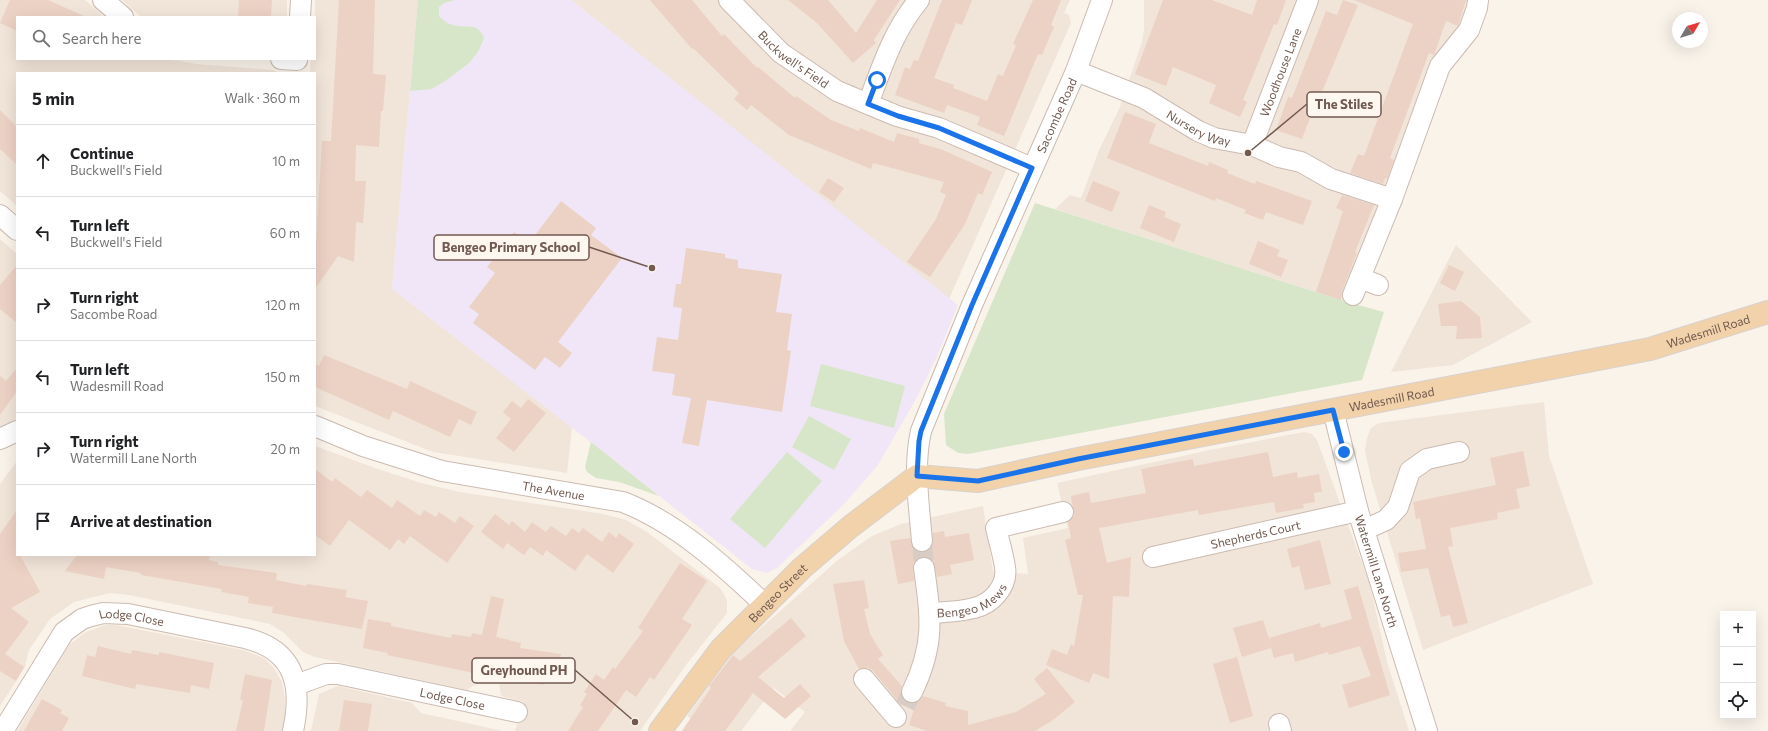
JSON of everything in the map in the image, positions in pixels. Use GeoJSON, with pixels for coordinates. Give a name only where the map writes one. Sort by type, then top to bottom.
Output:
{"type":"FeatureCollection","features":[{"type":"Feature","properties":{"kind":"main road","name":"Wadesmill Road"},"geometry":{"type":"LineString","coordinates":[[917,476],[978,481],[1078,459],[1650,349],[1768,312]]}},
{"type":"Feature","properties":{"kind":"main road","name":"Bengeo Street"},"geometry":{"type":"LineString","coordinates":[[660,731],[721,649],[812,559],[850,527],[917,476]]}},
{"type":"Feature","properties":{"kind":"street"},"geometry":{"type":"LineString","coordinates":[[103,0],[121,16]]}},
{"type":"Feature","properties":{"kind":"street"},"geometry":{"type":"LineString","coordinates":[[300,16],[301,0]]}},
{"type":"Feature","properties":{"kind":"street","name":"Buckwell's Field"},"geometry":{"type":"LineString","coordinates":[[729,0],[772,44],[800,68],[837,91],[898,116],[945,131],[1032,168]]}},
{"type":"Feature","properties":{"kind":"street"},"geometry":{"type":"LineString","coordinates":[[868,104],[889,47],[899,28],[919,0]]}},
{"type":"Feature","properties":{"kind":"street","name":"Sacombe Road"},"geometry":{"type":"LineString","coordinates":[[917,476],[921,431],[972,305],[1076,71],[1102,0]]}},
{"type":"Feature","properties":{"kind":"street","name":"Woodhouse Lane"},"geometry":{"type":"LineString","coordinates":[[1252,145],[1308,0]]}},
{"type":"Feature","properties":{"kind":"street"},"geometry":{"type":"LineString","coordinates":[[1364,286],[1392,199],[1440,66],[1469,30],[1476,13],[1478,0]]}},
{"type":"Feature","properties":{"kind":"street","name":"Nursery Way"},"geometry":{"type":"LineString","coordinates":[[1076,71],[1144,98],[1198,131],[1214,138],[1252,145],[1279,157],[1301,162],[1331,179],[1392,199]]}},
{"type":"Feature","properties":{"kind":"street"},"geometry":{"type":"LineString","coordinates":[[0,215],[16,229]]}},
{"type":"Feature","properties":{"kind":"street","name":"Watermill Lane North"},"geometry":{"type":"LineString","coordinates":[[1333,410],[1358,511],[1427,731]]}},
{"type":"Feature","properties":{"kind":"street","name":"The Avenue"},"geometry":{"type":"LineString","coordinates":[[316,426],[363,446],[442,471],[623,502],[651,514],[700,549],[746,587],[765,606]]}},
{"type":"Feature","properties":{"kind":"street"},"geometry":{"type":"LineString","coordinates":[[0,439],[16,431]]}},
{"type":"Feature","properties":{"kind":"street"},"geometry":{"type":"LineString","coordinates":[[1364,530],[1386,520],[1398,507],[1410,471],[1427,459],[1458,452]]}},
{"type":"Feature","properties":{"kind":"street"},"geometry":{"type":"LineString","coordinates":[[917,476],[922,541]]}},
{"type":"Feature","properties":{"kind":"street","name":"Shepherds Court"},"geometry":{"type":"LineString","coordinates":[[1152,557],[1358,511]]}},
{"type":"Feature","properties":{"kind":"street","name":"Bengeo Mews"},"geometry":{"type":"LineString","coordinates":[[930,613],[975,608],[995,596],[1000,590],[1005,579],[1005,568],[996,528],[1063,512]]}},
{"type":"Feature","properties":{"kind":"street","name":"Bengeo Mews"},"geometry":{"type":"LineString","coordinates":[[864,679],[904,712],[925,664],[930,630],[930,613],[924,568]]}},
{"type":"Feature","properties":{"kind":"street","name":"Lodge Close"},"geometry":{"type":"LineString","coordinates":[[3,731],[64,632],[82,619],[103,613],[128,614],[258,641],[270,647],[288,666],[296,685],[298,699],[293,731]]}},
{"type":"Feature","properties":{"kind":"street","name":"Lodge Close"},"geometry":{"type":"LineString","coordinates":[[296,685],[326,674],[338,674],[517,712]]}},
{"type":"Feature","properties":{"kind":"shaded area"},"geometry":{"type":"Polygon","coordinates":[[[0,0],[85,0],[103,16],[16,16],[16,60],[172,60],[197,64],[273,70],[277,72],[16,72],[16,205],[0,191],[0,0]]]}},
{"type":"Feature","properties":{"kind":"shaded area"},"geometry":{"type":"Polygon","coordinates":[[[122,0],[287,0],[287,16],[140,16],[122,0]]]}},
{"type":"Feature","properties":{"kind":"shaded area"},"geometry":{"type":"Polygon","coordinates":[[[315,0],[418,0],[392,289],[572,427],[567,473],[433,452],[316,406],[316,72],[310,72],[311,60],[316,60],[315,0]]]}},
{"type":"Feature","properties":{"kind":"shaded area"},"geometry":{"type":"Polygon","coordinates":[[[418,0],[571,0],[958,305],[936,359],[916,399],[878,465],[843,505],[777,568],[767,573],[752,569],[392,289],[418,0]]]}},
{"type":"Feature","properties":{"kind":"shaded area"},"geometry":{"type":"Polygon","coordinates":[[[571,0],[1070,0],[1064,13],[1069,15],[1071,23],[949,299],[571,0]]]}},
{"type":"Feature","properties":{"kind":"shaded area"},"geometry":{"type":"Polygon","coordinates":[[[1144,0],[1469,0],[1467,14],[1424,87],[1397,155],[1394,172],[1354,304],[1055,209],[1070,195],[1081,198],[1099,150],[1120,107],[1142,42],[1144,29],[1144,0]]]}},
{"type":"Feature","properties":{"kind":"shaded area"},"geometry":{"type":"Polygon","coordinates":[[[0,239],[16,253],[16,420],[0,428],[0,239]]]}},
{"type":"Feature","properties":{"kind":"shaded area"},"geometry":{"type":"Polygon","coordinates":[[[1456,245],[1532,322],[1453,365],[1391,372],[1456,245]]]}},
{"type":"Feature","properties":{"kind":"shaded area"},"geometry":{"type":"Polygon","coordinates":[[[1544,402],[1549,456],[1593,584],[1423,650],[1372,483],[1365,451],[1367,438],[1371,428],[1379,423],[1544,402]]]}},
{"type":"Feature","properties":{"kind":"shaded area"},"geometry":{"type":"Polygon","coordinates":[[[1304,432],[1312,434],[1317,440],[1370,585],[1387,662],[1409,731],[790,731],[805,712],[774,688],[741,731],[709,731],[687,716],[736,650],[838,560],[872,536],[901,524],[983,506],[993,571],[1028,574],[1023,538],[1068,528],[1057,483],[1210,450],[1304,432]]]}},
{"type":"Feature","properties":{"kind":"shaded area"},"geometry":{"type":"Polygon","coordinates":[[[316,446],[421,483],[460,492],[603,514],[626,520],[647,532],[720,588],[727,600],[727,613],[686,665],[640,731],[515,731],[524,702],[501,695],[498,678],[479,675],[474,685],[467,690],[315,657],[303,652],[283,632],[270,624],[129,595],[110,593],[74,602],[50,619],[29,650],[25,667],[0,706],[0,484],[16,462],[16,556],[316,556],[316,446]]]}},
{"type":"Feature","properties":{"kind":"shaded area"},"geometry":{"type":"Polygon","coordinates":[[[105,625],[116,625],[243,650],[264,658],[273,667],[282,682],[285,699],[285,718],[282,731],[17,731],[69,645],[84,633],[105,625]]]}},
{"type":"Feature","properties":{"kind":"shaded area"},"geometry":{"type":"Polygon","coordinates":[[[338,686],[412,703],[421,713],[503,731],[311,731],[319,694],[338,686]]]}},
{"type":"Feature","properties":{"kind":"green space"},"geometry":{"type":"Polygon","coordinates":[[[418,0],[455,0],[444,3],[439,7],[439,16],[451,24],[475,27],[484,38],[478,52],[469,63],[448,79],[432,89],[410,91],[418,0]]]}},
{"type":"Feature","properties":{"kind":"green space"},"geometry":{"type":"Polygon","coordinates":[[[1035,203],[1354,304],[1384,312],[1362,380],[968,454],[958,453],[946,445],[944,414],[1035,203]]]}},
{"type":"Feature","properties":{"kind":"green space"},"geometry":{"type":"Polygon","coordinates":[[[821,364],[905,386],[894,428],[810,406],[821,364]]]}},
{"type":"Feature","properties":{"kind":"green space"},"geometry":{"type":"Polygon","coordinates":[[[809,416],[851,439],[834,470],[792,447],[809,416]]]}},
{"type":"Feature","properties":{"kind":"green space"},"geometry":{"type":"Polygon","coordinates":[[[591,442],[659,496],[619,482],[596,478],[587,472],[585,467],[591,442]]]}},
{"type":"Feature","properties":{"kind":"green space"},"geometry":{"type":"Polygon","coordinates":[[[787,452],[822,481],[765,548],[730,519],[787,452]]]}},
{"type":"Feature","properties":{"kind":"building"},"geometry":{"type":"Polygon","coordinates":[[[10,0],[48,0],[84,16],[16,16],[16,31],[0,23],[10,0]]]}},
{"type":"Feature","properties":{"kind":"building"},"geometry":{"type":"Polygon","coordinates":[[[239,0],[272,0],[271,16],[238,16],[239,0]]]}},
{"type":"Feature","properties":{"kind":"building"},"geometry":{"type":"Polygon","coordinates":[[[339,0],[375,0],[373,74],[386,75],[383,111],[381,111],[379,147],[356,145],[355,181],[366,181],[363,223],[356,222],[354,262],[338,256],[316,288],[316,244],[322,141],[331,141],[339,0]]]}},
{"type":"Feature","properties":{"kind":"building"},"geometry":{"type":"Polygon","coordinates":[[[650,0],[692,0],[722,36],[724,34],[757,68],[758,67],[795,98],[796,96],[831,120],[859,131],[860,128],[894,142],[897,133],[919,139],[919,143],[943,150],[992,172],[982,195],[978,193],[965,224],[930,277],[907,262],[936,219],[946,195],[940,192],[944,182],[873,163],[871,169],[789,135],[751,105],[747,110],[734,99],[739,93],[693,48],[692,49],[650,0]]]}},
{"type":"Feature","properties":{"kind":"building"},"geometry":{"type":"Polygon","coordinates":[[[788,0],[828,0],[856,33],[877,0],[900,0],[874,40],[876,43],[853,63],[817,23],[788,0]]]}},
{"type":"Feature","properties":{"kind":"building"},"geometry":{"type":"Polygon","coordinates":[[[942,0],[972,0],[962,25],[956,23],[934,78],[954,85],[953,88],[987,101],[998,74],[1003,76],[1016,45],[1013,44],[1033,0],[1061,0],[1051,25],[1054,27],[1042,55],[1038,54],[1004,136],[977,125],[980,117],[947,105],[944,113],[895,95],[905,67],[910,69],[914,60],[918,61],[942,0]]]}},
{"type":"Feature","properties":{"kind":"building"},"geometry":{"type":"Polygon","coordinates":[[[1163,0],[1212,0],[1252,15],[1257,0],[1286,0],[1277,25],[1274,24],[1243,100],[1247,102],[1240,117],[1209,103],[1216,85],[1173,67],[1166,86],[1135,74],[1163,0]]]}},
{"type":"Feature","properties":{"kind":"building"},"geometry":{"type":"Polygon","coordinates":[[[1343,0],[1358,5],[1322,92],[1320,91],[1302,139],[1276,130],[1288,97],[1292,98],[1326,11],[1337,15],[1343,0]]]}},
{"type":"Feature","properties":{"kind":"building"},"geometry":{"type":"Polygon","coordinates":[[[1354,0],[1466,0],[1458,26],[1446,21],[1434,55],[1429,53],[1390,158],[1394,160],[1387,179],[1385,178],[1383,184],[1350,173],[1358,154],[1364,156],[1413,24],[1354,0]]]}},
{"type":"Feature","properties":{"kind":"building"},"geometry":{"type":"Polygon","coordinates":[[[0,110],[16,126],[16,164],[0,149],[0,110]]]}},
{"type":"Feature","properties":{"kind":"building"},"geometry":{"type":"Polygon","coordinates":[[[1125,112],[1156,124],[1149,143],[1208,166],[1209,162],[1228,170],[1227,173],[1255,184],[1256,181],[1312,201],[1303,225],[1266,212],[1263,220],[1244,213],[1246,210],[1216,198],[1215,201],[1107,158],[1125,112]]]}},
{"type":"Feature","properties":{"kind":"building"},"geometry":{"type":"Polygon","coordinates":[[[828,178],[844,188],[834,202],[819,192],[828,178]]]}},
{"type":"Feature","properties":{"kind":"building"},"geometry":{"type":"Polygon","coordinates":[[[1093,181],[1120,192],[1112,212],[1085,201],[1093,181]]]}},
{"type":"Feature","properties":{"kind":"building"},"geometry":{"type":"Polygon","coordinates":[[[1342,195],[1374,205],[1355,252],[1357,253],[1342,291],[1341,300],[1316,292],[1343,211],[1336,208],[1342,195]]]}},
{"type":"Feature","properties":{"kind":"building"},"geometry":{"type":"Polygon","coordinates":[[[561,201],[596,228],[591,235],[622,258],[558,342],[572,353],[560,368],[545,357],[535,370],[473,323],[479,314],[469,307],[495,273],[487,267],[514,232],[529,243],[561,201]]]}},
{"type":"Feature","properties":{"kind":"building"},"geometry":{"type":"Polygon","coordinates":[[[1149,205],[1166,212],[1164,217],[1181,224],[1174,242],[1140,228],[1149,205]]]}},
{"type":"Feature","properties":{"kind":"building"},"geometry":{"type":"Polygon","coordinates":[[[1258,241],[1280,250],[1277,256],[1288,260],[1281,277],[1249,264],[1258,241]]]}},
{"type":"Feature","properties":{"kind":"building"},"geometry":{"type":"Polygon","coordinates":[[[686,248],[725,254],[725,258],[738,260],[738,268],[782,274],[776,312],[792,314],[787,350],[791,351],[782,412],[707,400],[699,446],[682,443],[691,398],[672,395],[675,374],[652,371],[657,337],[678,340],[682,308],[673,307],[676,284],[681,284],[686,248]]]}},
{"type":"Feature","properties":{"kind":"building"},"geometry":{"type":"Polygon","coordinates":[[[1449,265],[1464,272],[1455,291],[1440,283],[1449,265]]]}},
{"type":"Feature","properties":{"kind":"building"},"geometry":{"type":"Polygon","coordinates":[[[16,266],[16,322],[0,309],[0,285],[16,266]]]}},
{"type":"Feature","properties":{"kind":"building"},"geometry":{"type":"Polygon","coordinates":[[[1461,301],[1480,317],[1482,338],[1456,339],[1457,326],[1441,326],[1438,304],[1461,301]]]}},
{"type":"Feature","properties":{"kind":"building"},"geometry":{"type":"Polygon","coordinates":[[[324,355],[407,389],[410,381],[477,412],[471,425],[459,419],[450,437],[393,411],[389,420],[316,387],[316,364],[319,366],[324,355]]]}},
{"type":"Feature","properties":{"kind":"building"},"geometry":{"type":"Polygon","coordinates":[[[16,369],[16,392],[0,415],[0,376],[6,381],[16,369]]]}},
{"type":"Feature","properties":{"kind":"building"},"geometry":{"type":"Polygon","coordinates":[[[528,399],[546,413],[514,452],[496,438],[511,419],[503,412],[512,401],[521,408],[528,399]]]}},
{"type":"Feature","properties":{"kind":"building"},"geometry":{"type":"Polygon","coordinates":[[[1523,451],[1530,486],[1516,489],[1520,508],[1497,513],[1498,519],[1450,528],[1453,546],[1448,547],[1468,623],[1453,627],[1450,615],[1441,617],[1428,568],[1401,572],[1398,553],[1426,549],[1420,518],[1416,519],[1413,502],[1496,485],[1490,458],[1523,451]]]}},
{"type":"Feature","properties":{"kind":"building"},"geometry":{"type":"Polygon","coordinates":[[[1268,452],[1273,477],[1297,472],[1298,478],[1319,474],[1322,492],[1314,493],[1315,502],[1303,504],[1304,508],[1276,513],[1274,502],[1199,515],[1198,510],[1099,528],[1107,563],[1131,557],[1129,597],[1113,596],[1109,679],[1093,673],[1089,683],[1046,665],[1052,649],[1067,655],[1071,644],[1074,646],[1083,595],[1078,595],[1065,540],[1071,538],[1068,522],[1074,515],[1071,496],[1089,492],[1091,503],[1146,493],[1141,469],[1193,459],[1194,466],[1268,452]]]}},
{"type":"Feature","properties":{"kind":"building"},"geometry":{"type":"Polygon","coordinates":[[[316,470],[332,482],[335,478],[361,497],[367,490],[392,508],[397,500],[420,516],[424,510],[436,517],[439,512],[455,523],[460,516],[474,526],[447,563],[410,536],[404,544],[398,539],[390,550],[349,520],[330,546],[316,536],[316,470]]]}},
{"type":"Feature","properties":{"kind":"building"},"geometry":{"type":"Polygon","coordinates":[[[16,511],[16,556],[21,556],[40,592],[11,608],[29,622],[5,654],[24,667],[16,681],[0,671],[0,534],[16,511]]]}},
{"type":"Feature","properties":{"kind":"building"},"geometry":{"type":"Polygon","coordinates":[[[495,514],[509,525],[512,521],[525,532],[532,522],[546,532],[551,526],[566,536],[572,528],[579,533],[583,528],[602,542],[609,532],[616,538],[619,533],[634,544],[613,573],[587,554],[575,571],[546,550],[543,556],[530,547],[524,555],[507,543],[503,549],[481,532],[495,514]]]}},
{"type":"Feature","properties":{"kind":"building"},"geometry":{"type":"Polygon","coordinates":[[[944,531],[945,537],[969,533],[974,560],[950,565],[952,574],[937,577],[933,561],[928,557],[922,557],[917,559],[913,564],[914,581],[898,584],[890,541],[910,538],[913,548],[918,552],[923,552],[932,546],[933,533],[944,531]]]}},
{"type":"Feature","properties":{"kind":"building"},"geometry":{"type":"Polygon","coordinates":[[[1320,540],[1331,584],[1305,590],[1299,566],[1292,568],[1287,549],[1320,540]]]}},
{"type":"Feature","properties":{"kind":"building"},"geometry":{"type":"Polygon","coordinates":[[[76,556],[210,556],[209,560],[218,562],[218,565],[277,573],[276,580],[306,586],[307,584],[347,590],[345,597],[368,601],[362,629],[272,613],[273,607],[248,603],[249,597],[221,592],[222,589],[141,575],[141,573],[106,567],[104,579],[65,571],[76,556]]]}},
{"type":"Feature","properties":{"kind":"building"},"geometry":{"type":"Polygon","coordinates":[[[680,563],[707,581],[682,619],[692,625],[654,680],[650,677],[636,697],[626,690],[598,731],[568,731],[583,707],[580,705],[587,694],[584,692],[596,674],[604,680],[613,667],[615,669],[643,631],[638,628],[680,563]]]}},
{"type":"Feature","properties":{"kind":"building"},"geometry":{"type":"Polygon","coordinates":[[[864,580],[869,608],[864,609],[870,634],[883,655],[878,659],[902,686],[901,694],[907,702],[913,703],[918,701],[923,696],[946,703],[945,706],[968,711],[968,725],[1016,712],[1046,694],[1034,679],[1047,668],[1075,702],[1053,720],[1035,731],[927,731],[909,725],[914,709],[901,705],[873,671],[868,668],[859,669],[844,641],[833,584],[864,580]]]}},
{"type":"Feature","properties":{"kind":"building"},"geometry":{"type":"Polygon","coordinates":[[[1358,586],[1390,695],[1349,708],[1342,685],[1371,676],[1360,646],[1329,655],[1328,652],[1295,662],[1293,653],[1274,658],[1271,648],[1242,657],[1233,628],[1263,620],[1271,645],[1269,638],[1320,623],[1321,628],[1352,619],[1344,590],[1358,586]]]}},
{"type":"Feature","properties":{"kind":"building"},"geometry":{"type":"Polygon","coordinates":[[[491,596],[504,599],[496,637],[521,643],[520,648],[561,654],[558,673],[547,671],[544,685],[520,680],[522,669],[491,662],[490,667],[476,664],[474,673],[387,655],[388,653],[363,648],[368,619],[391,623],[391,626],[451,638],[452,634],[471,637],[472,633],[482,635],[491,596]]]}},
{"type":"Feature","properties":{"kind":"building"},"geometry":{"type":"Polygon","coordinates":[[[791,618],[806,636],[758,677],[784,698],[800,684],[811,696],[785,719],[753,693],[725,731],[682,731],[711,688],[709,686],[733,655],[740,661],[791,618]]]}},
{"type":"Feature","properties":{"kind":"building"},"geometry":{"type":"Polygon","coordinates":[[[98,646],[131,654],[132,650],[159,655],[159,652],[214,663],[209,689],[191,685],[190,693],[136,684],[135,689],[82,676],[87,655],[95,657],[98,646]]]}},
{"type":"Feature","properties":{"kind":"building"},"geometry":{"type":"Polygon","coordinates":[[[1237,657],[1253,716],[1230,723],[1213,664],[1237,657]]]}},
{"type":"Feature","properties":{"kind":"building"},"geometry":{"type":"Polygon","coordinates":[[[245,674],[272,680],[264,731],[236,731],[243,700],[240,700],[245,674]]]}},
{"type":"Feature","properties":{"kind":"building"},"geometry":{"type":"Polygon","coordinates":[[[42,699],[62,710],[60,713],[69,718],[62,731],[24,731],[42,699]]]}},
{"type":"Feature","properties":{"kind":"building"},"geometry":{"type":"Polygon","coordinates":[[[344,700],[372,704],[368,731],[339,731],[344,700]]]}},
{"type":"Feature","properties":{"kind":"tunnel"},"geometry":{"type":"LineString","coordinates":[[922,541],[924,568]]}},
{"type":"Feature","properties":{"kind":"tunnel"},"geometry":{"type":"LineString","coordinates":[[905,706],[912,692]]}},
{"type":"Feature","properties":{"kind":"place","name":"The Stiles"},"geometry":{"type":"Point","coordinates":[1248,153]}},
{"type":"Feature","properties":{"kind":"place","name":"Bengeo Primary School"},"geometry":{"type":"Point","coordinates":[652,268]}},
{"type":"Feature","properties":{"kind":"place","name":"Greyhound PH"},"geometry":{"type":"Point","coordinates":[635,722]}},
{"type":"Feature","properties":{"kind":"route"},"geometry":{"type":"LineString","coordinates":[[877,80],[868,104],[898,116],[939,128],[1032,168],[972,305],[921,431],[917,476],[978,481],[1078,459],[1333,410],[1344,452]]}}]}
